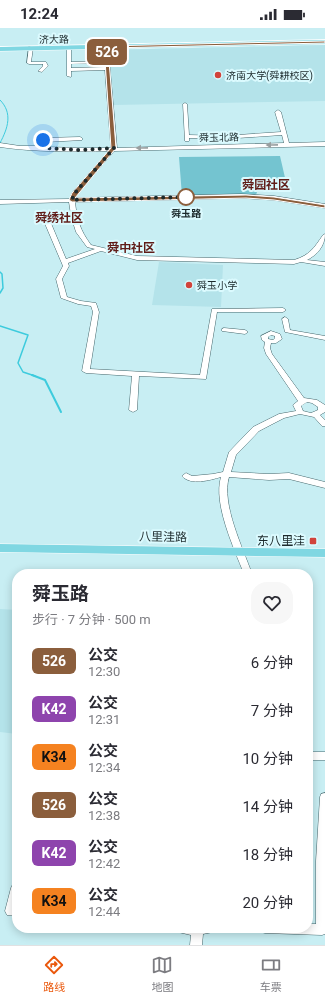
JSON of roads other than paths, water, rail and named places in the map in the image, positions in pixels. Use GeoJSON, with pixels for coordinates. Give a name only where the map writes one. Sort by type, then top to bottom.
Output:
{"type":"FeatureCollection","features":[{"type":"Feature","properties":{"kind":"main road","name":"济大路"},"geometry":{"type":"LineString","coordinates":[[0,49],[325,42]]}},
{"type":"Feature","properties":{"kind":"main road","name":"八里洼路"},"geometry":{"type":"LineString","coordinates":[[0,543],[240,549],[325,553]]}},
{"type":"Feature","properties":{"kind":"main road","name":"八里洼路"},"geometry":{"type":"LineString","coordinates":[[0,548],[325,548]]}},
{"type":"Feature","properties":{"kind":"street"},"geometry":{"type":"LineString","coordinates":[[106,47],[114,148],[74,194],[72,200],[74,218],[79,232],[89,246],[137,258],[294,262],[309,258],[325,236]]}},
{"type":"Feature","properties":{"kind":"street"},"geometry":{"type":"LineString","coordinates":[[31,48],[29,63],[44,63],[46,66],[40,71]]}},
{"type":"Feature","properties":{"kind":"street"},"geometry":{"type":"LineString","coordinates":[[69,48],[69,76]]}},
{"type":"Feature","properties":{"kind":"street"},"geometry":{"type":"LineString","coordinates":[[69,63],[108,62]]}},
{"type":"Feature","properties":{"kind":"street"},"geometry":{"type":"LineString","coordinates":[[69,70],[108,68]]}},
{"type":"Feature","properties":{"kind":"street"},"geometry":{"type":"LineString","coordinates":[[185,104],[188,147]]}},
{"type":"Feature","properties":{"kind":"street"},"geometry":{"type":"LineString","coordinates":[[278,112],[287,145]]}},
{"type":"Feature","properties":{"kind":"street"},"geometry":{"type":"LineString","coordinates":[[187,136],[219,138],[250,134],[284,133]]}},
{"type":"Feature","properties":{"kind":"street"},"geometry":{"type":"LineString","coordinates":[[43,148],[43,140],[80,139]]}},
{"type":"Feature","properties":{"kind":"street","name":"舜玉北路"},"geometry":{"type":"LineString","coordinates":[[0,146],[80,150],[325,144]]}},
{"type":"Feature","properties":{"kind":"street"},"geometry":{"type":"LineString","coordinates":[[0,202],[246,196],[274,198],[325,206]]}},
{"type":"Feature","properties":{"kind":"street"},"geometry":{"type":"LineString","coordinates":[[74,218],[46,219],[66,266],[59,280],[64,298],[80,303],[94,304],[96,312],[86,371],[203,377],[214,310],[283,310]]}},
{"type":"Feature","properties":{"kind":"street"},"geometry":{"type":"LineString","coordinates":[[64,262],[101,249]]}},
{"type":"Feature","properties":{"kind":"street"},"geometry":{"type":"LineString","coordinates":[[301,260],[325,264]]}},
{"type":"Feature","properties":{"kind":"street"},"geometry":{"type":"LineString","coordinates":[[285,319],[287,332]]}},
{"type":"Feature","properties":{"kind":"street"},"geometry":{"type":"LineString","coordinates":[[224,330],[246,332]]}},
{"type":"Feature","properties":{"kind":"street"},"geometry":{"type":"LineString","coordinates":[[302,401],[269,354],[267,348],[268,342],[264,336],[269,333],[276,334],[287,332],[325,338]]}},
{"type":"Feature","properties":{"kind":"street"},"geometry":{"type":"LineString","coordinates":[[133,410],[136,374]]}},
{"type":"Feature","properties":{"kind":"street"},"geometry":{"type":"LineString","coordinates":[[246,569],[226,510],[223,484],[232,454],[256,428],[272,420],[300,412],[307,415],[316,415],[320,413],[323,406],[313,401],[302,401],[297,405],[300,412]]}},
{"type":"Feature","properties":{"kind":"street"},"geometry":{"type":"LineString","coordinates":[[316,415],[325,424]]}},
{"type":"Feature","properties":{"kind":"street"},"geometry":{"type":"LineString","coordinates":[[186,476],[191,479],[227,474],[269,477],[289,476],[325,484]]}},
{"type":"Feature","properties":{"kind":"street"},"geometry":{"type":"LineString","coordinates":[[313,756],[325,756]]}},
{"type":"Feature","properties":{"kind":"street"},"geometry":{"type":"LineString","coordinates":[[313,930],[322,930],[321,861],[325,797]]}},
{"type":"Feature","properties":{"kind":"street"},"geometry":{"type":"LineString","coordinates":[[196,945],[200,933]]}},
{"type":"Feature","properties":{"kind":"waterway"},"geometry":{"type":"LineString","coordinates":[[0,100],[7,110],[8,115],[7,126],[0,143]]}},
{"type":"Feature","properties":{"kind":"waterway"},"geometry":{"type":"LineString","coordinates":[[0,272],[2,274],[3,288],[0,293]]}},
{"type":"Feature","properties":{"kind":"waterway"},"geometry":{"type":"LineString","coordinates":[[0,326],[28,335],[18,363],[23,372],[32,375]]}},
{"type":"Feature","properties":{"kind":"waterway"},"geometry":{"type":"LineString","coordinates":[[32,375],[45,380],[61,412]]}},
{"type":"Feature","properties":{"kind":"place","name":"济南大学(舜耕校区)"},"geometry":{"type":"Point","coordinates":[218,75]}},
{"type":"Feature","properties":{"kind":"place","name":"舜玉路"},"geometry":{"type":"Point","coordinates":[186,197]}},
{"type":"Feature","properties":{"kind":"place","name":"舜玉小学"},"geometry":{"type":"Point","coordinates":[189,285]}},
{"type":"Feature","properties":{"kind":"place","name":"东八里洼"},"geometry":{"type":"Point","coordinates":[313,541]}},
{"type":"Feature","properties":{"kind":"district","name":"舜园社区"},"geometry":{"type":"Point","coordinates":[266,185]}},
{"type":"Feature","properties":{"kind":"district","name":"舜绣社区"},"geometry":{"type":"Point","coordinates":[59,218]}},
{"type":"Feature","properties":{"kind":"district","name":"舜中社区"},"geometry":{"type":"Point","coordinates":[131,248]}}]}
